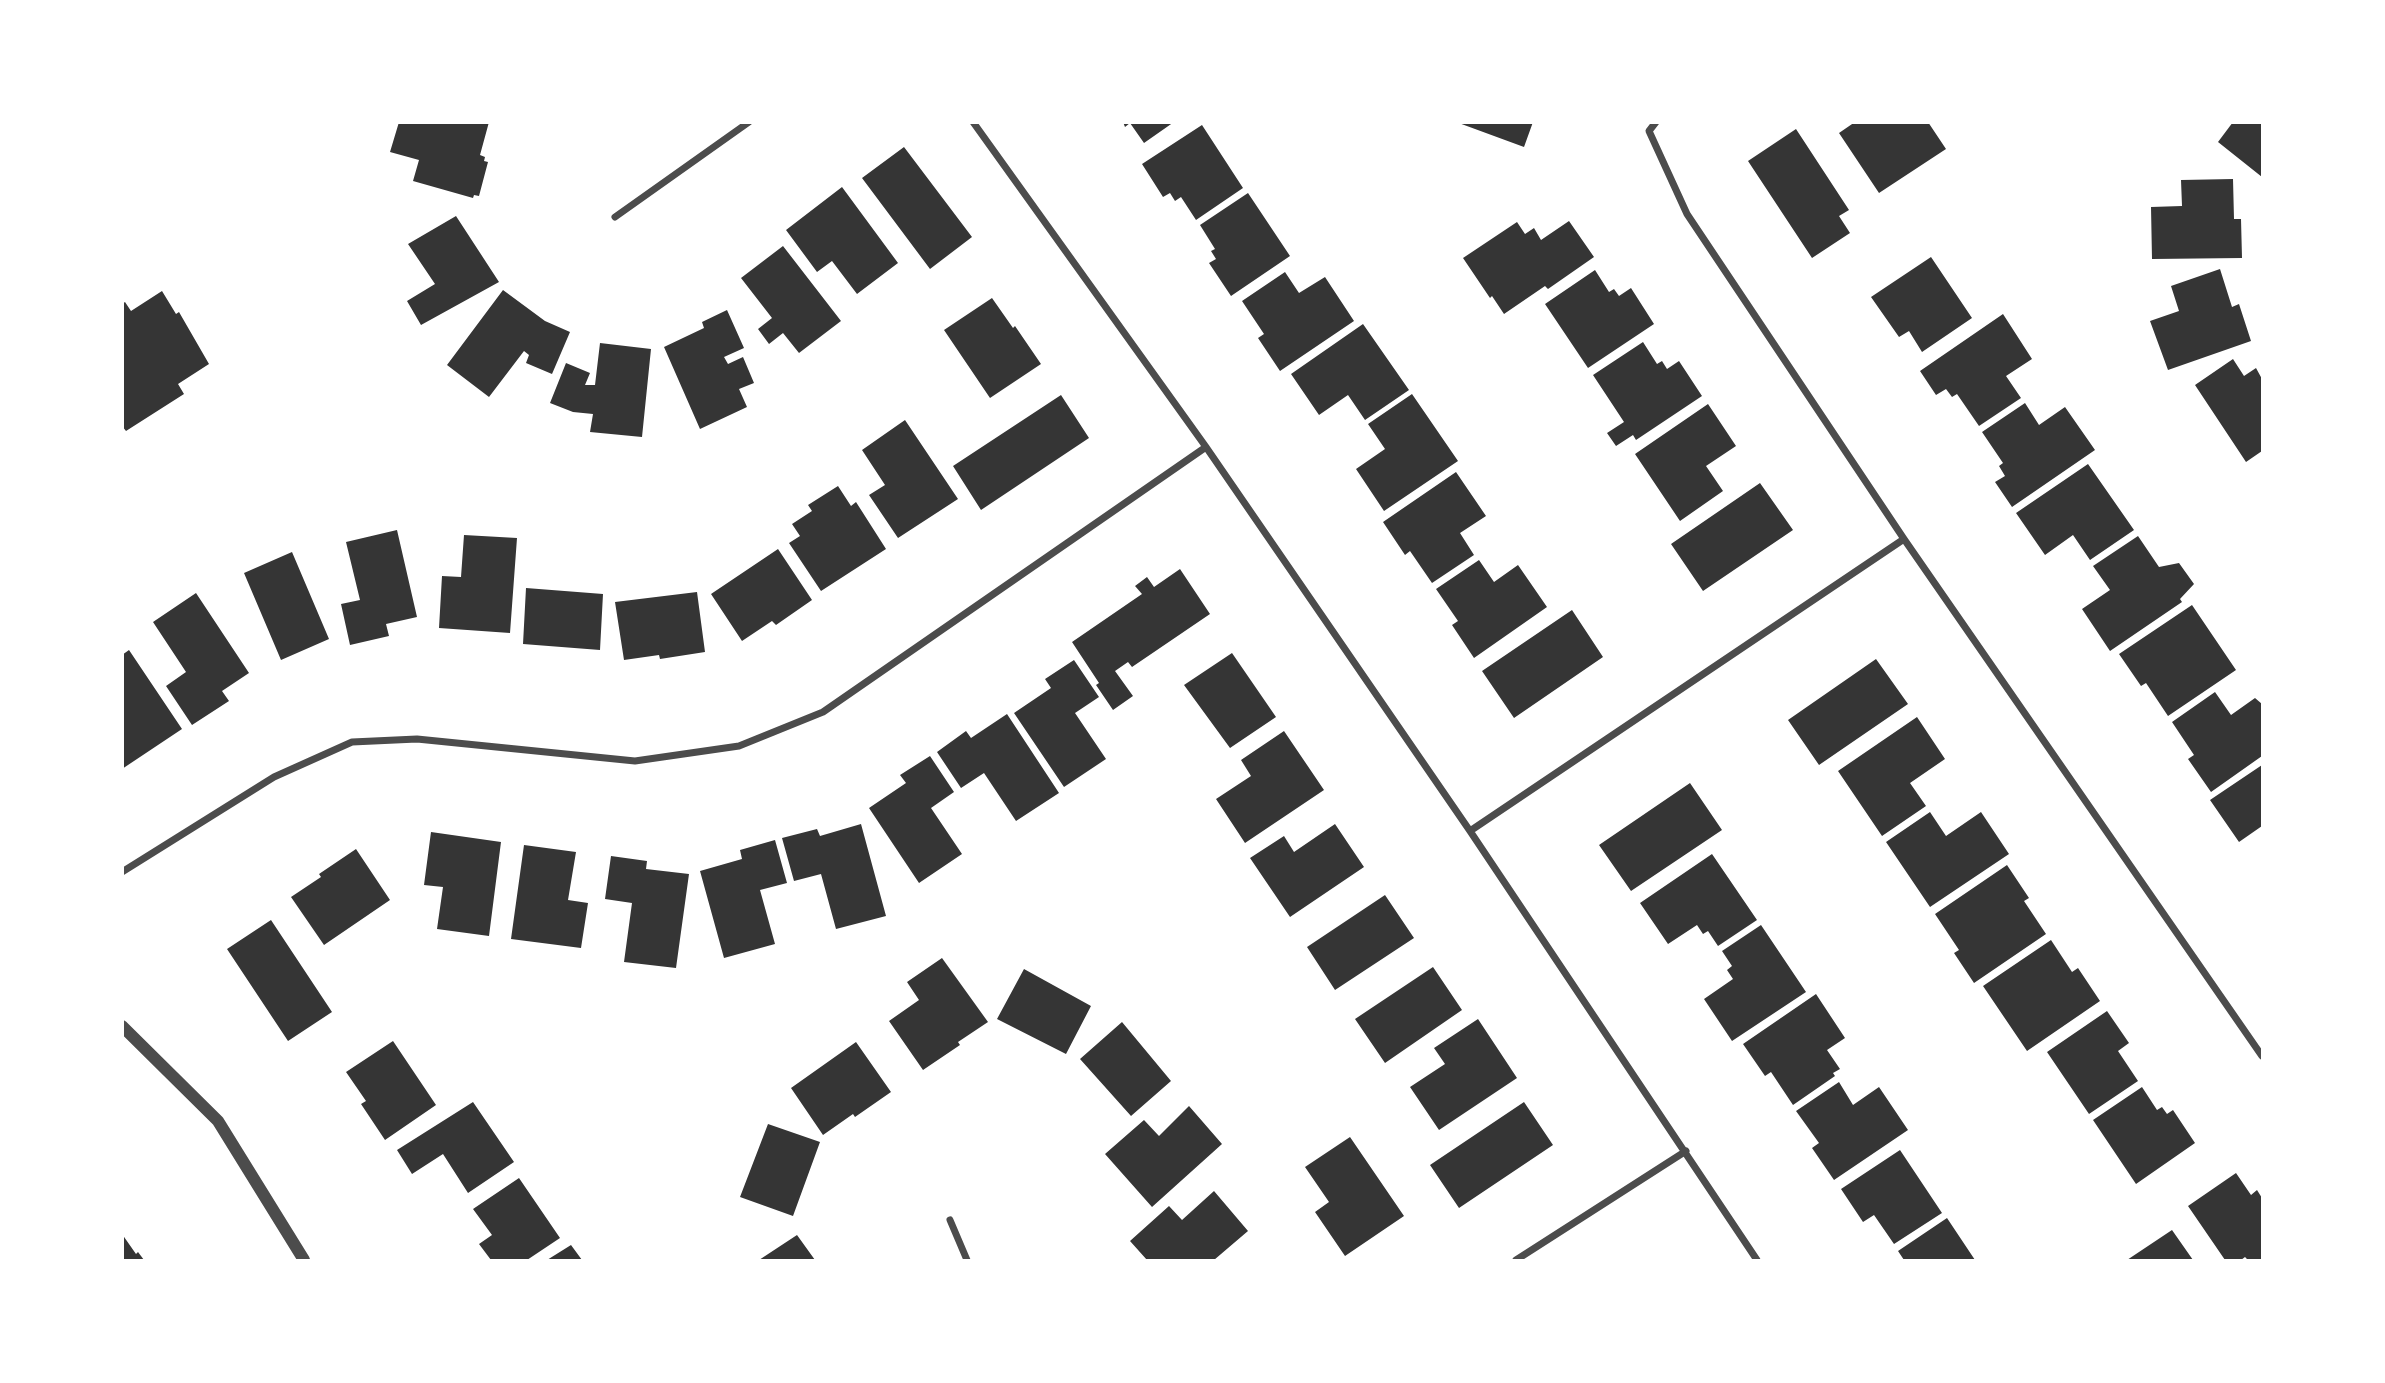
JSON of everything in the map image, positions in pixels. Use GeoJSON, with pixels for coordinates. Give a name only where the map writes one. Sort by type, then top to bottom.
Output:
{"type":"FeatureCollection","features":[{"type":"Feature","properties":{"kind":"street"},"geometry":{"type":"LineString","coordinates":[[615,217],[749,122]]}},
{"type":"Feature","properties":{"kind":"street"},"geometry":{"type":"LineString","coordinates":[[973,122],[1206,447],[1470,831],[1757,1261]]}},
{"type":"Feature","properties":{"kind":"street"},"geometry":{"type":"LineString","coordinates":[[1656,122],[1649,131],[1687,214],[1905,540],[2263,1056]]}},
{"type":"Feature","properties":{"kind":"street"},"geometry":{"type":"LineString","coordinates":[[122,872],[274,777],[352,742],[417,739],[635,761],[739,746],[823,712],[1206,447]]}},
{"type":"Feature","properties":{"kind":"street"},"geometry":{"type":"LineString","coordinates":[[1470,831],[1905,540]]}},
{"type":"Feature","properties":{"kind":"street"},"geometry":{"type":"LineString","coordinates":[[122,1026],[218,1121],[304,1261]]}},
{"type":"Feature","properties":{"kind":"street"},"geometry":{"type":"LineString","coordinates":[[1516,1261],[1686,1151]]}},
{"type":"Feature","properties":{"kind":"street"},"geometry":{"type":"LineString","coordinates":[[950,1220],[967,1261]]}},
{"type":"Feature","properties":{"kind":"building"},"geometry":{"type":"Polygon","coordinates":[[[399,122],[489,122],[480,155],[488,162],[479,196],[474,195],[473,198],[413,181],[419,160],[390,152],[399,122]]]}},
{"type":"Feature","properties":{"kind":"building"},"geometry":{"type":"Polygon","coordinates":[[[1123,122],[1174,122],[1144,143],[1130,123],[1125,127],[1123,122]]]}},
{"type":"Feature","properties":{"kind":"building"},"geometry":{"type":"Polygon","coordinates":[[[1456,122],[1533,122],[1524,147],[1456,122]]]}},
{"type":"Feature","properties":{"kind":"building"},"geometry":{"type":"Polygon","coordinates":[[[1855,122],[1928,122],[1946,149],[1879,193],[1839,133],[1855,122]]]}},
{"type":"Feature","properties":{"kind":"building"},"geometry":{"type":"Polygon","coordinates":[[[2233,122],[2262,122],[2262,177],[2218,142],[2233,122]]]}},
{"type":"Feature","properties":{"kind":"building"},"geometry":{"type":"Polygon","coordinates":[[[1202,125],[1243,188],[1196,220],[1181,197],[1175,201],[1170,193],[1163,197],[1142,164],[1202,125]]]}},
{"type":"Feature","properties":{"kind":"building"},"geometry":{"type":"Polygon","coordinates":[[[1796,129],[1849,210],[1839,216],[1850,233],[1812,258],[1748,161],[1796,129]]]}},
{"type":"Feature","properties":{"kind":"building"},"geometry":{"type":"Polygon","coordinates":[[[904,147],[972,237],[930,269],[862,178],[904,147]]]}},
{"type":"Feature","properties":{"kind":"building"},"geometry":{"type":"Polygon","coordinates":[[[2233,179],[2234,219],[2241,219],[2242,258],[2152,259],[2151,207],[2182,206],[2181,180],[2233,179]]]}},
{"type":"Feature","properties":{"kind":"building"},"geometry":{"type":"Polygon","coordinates":[[[842,187],[898,263],[857,294],[832,261],[817,272],[786,230],[842,187]]]}},
{"type":"Feature","properties":{"kind":"building"},"geometry":{"type":"Polygon","coordinates":[[[1248,193],[1290,256],[1231,296],[1209,263],[1216,259],[1211,251],[1215,249],[1200,225],[1248,193]]]}},
{"type":"Feature","properties":{"kind":"building"},"geometry":{"type":"Polygon","coordinates":[[[456,216],[499,282],[421,325],[407,301],[435,284],[408,244],[456,216]]]}},
{"type":"Feature","properties":{"kind":"building"},"geometry":{"type":"Polygon","coordinates":[[[1569,221],[1594,257],[1548,289],[1545,286],[1504,314],[1463,258],[1517,222],[1525,234],[1534,228],[1541,240],[1569,221]]]}},
{"type":"Feature","properties":{"kind":"building"},"geometry":{"type":"Polygon","coordinates":[[[783,246],[841,321],[799,353],[783,333],[769,344],[758,329],[772,318],[741,278],[783,246]]]}},
{"type":"Feature","properties":{"kind":"building"},"geometry":{"type":"Polygon","coordinates":[[[1931,257],[1972,318],[1922,352],[1909,331],[1899,337],[1871,297],[1931,257]]]}},
{"type":"Feature","properties":{"kind":"building"},"geometry":{"type":"Polygon","coordinates":[[[2220,269],[2232,307],[2239,304],[2251,341],[2168,370],[2150,321],[2179,311],[2171,286],[2220,269]]]}},
{"type":"Feature","properties":{"kind":"building"},"geometry":{"type":"Polygon","coordinates":[[[1595,270],[1609,292],[1614,289],[1619,296],[1631,288],[1654,324],[1588,368],[1545,304],[1595,270]]]}},
{"type":"Feature","properties":{"kind":"building"},"geometry":{"type":"Polygon","coordinates":[[[1285,272],[1299,293],[1325,277],[1354,321],[1280,371],[1258,338],[1264,334],[1242,301],[1285,272]]]}},
{"type":"Feature","properties":{"kind":"building"},"geometry":{"type":"Polygon","coordinates":[[[503,290],[545,321],[570,332],[552,374],[526,363],[529,355],[524,351],[489,397],[447,365],[503,290]]]}},
{"type":"Feature","properties":{"kind":"building"},"geometry":{"type":"Polygon","coordinates":[[[162,291],[176,314],[179,312],[209,364],[178,384],[184,394],[126,431],[122,426],[122,304],[125,302],[131,311],[162,291]]]}},
{"type":"Feature","properties":{"kind":"building"},"geometry":{"type":"Polygon","coordinates":[[[992,298],[1041,364],[990,398],[944,330],[992,298]]]}},
{"type":"Feature","properties":{"kind":"building"},"geometry":{"type":"Polygon","coordinates":[[[727,310],[744,348],[724,357],[728,364],[743,357],[754,383],[739,389],[747,407],[700,429],[664,347],[704,328],[702,322],[727,310]]]}},
{"type":"Feature","properties":{"kind":"building"},"geometry":{"type":"Polygon","coordinates":[[[2003,314],[2032,359],[2006,376],[2021,398],[1979,426],[1957,394],[1952,397],[1946,389],[1936,395],[1920,371],[2003,314]]]}},
{"type":"Feature","properties":{"kind":"building"},"geometry":{"type":"Polygon","coordinates":[[[1363,324],[1409,390],[1365,420],[1348,395],[1319,415],[1291,374],[1363,324]]]}},
{"type":"Feature","properties":{"kind":"building"},"geometry":{"type":"Polygon","coordinates":[[[1643,342],[1657,364],[1662,361],[1667,369],[1679,361],[1702,396],[1636,440],[1633,435],[1616,446],[1607,433],[1624,422],[1593,375],[1643,342]]]}},
{"type":"Feature","properties":{"kind":"building"},"geometry":{"type":"Polygon","coordinates":[[[600,343],[651,349],[642,437],[590,432],[593,414],[573,412],[550,403],[566,363],[590,373],[585,385],[595,385],[600,343]]]}},
{"type":"Feature","properties":{"kind":"building"},"geometry":{"type":"Polygon","coordinates":[[[2233,359],[2244,376],[2256,368],[2262,379],[2262,451],[2246,462],[2195,385],[2233,359]]]}},
{"type":"Feature","properties":{"kind":"building"},"geometry":{"type":"Polygon","coordinates":[[[1412,394],[1458,461],[1384,511],[1356,469],[1385,449],[1368,424],[1412,394]]]}},
{"type":"Feature","properties":{"kind":"building"},"geometry":{"type":"Polygon","coordinates":[[[1061,395],[1089,438],[981,510],[953,466],[1061,395]]]}},
{"type":"Feature","properties":{"kind":"building"},"geometry":{"type":"Polygon","coordinates":[[[2025,403],[2039,425],[2065,407],[2095,450],[2012,507],[1995,482],[2005,476],[1999,466],[2003,463],[1982,432],[2025,403]]]}},
{"type":"Feature","properties":{"kind":"building"},"geometry":{"type":"Polygon","coordinates":[[[1708,404],[1736,446],[1706,466],[1723,491],[1680,521],[1635,454],[1708,404]]]}},
{"type":"Feature","properties":{"kind":"building"},"geometry":{"type":"Polygon","coordinates":[[[905,420],[958,499],[898,538],[869,495],[885,485],[862,450],[905,420]]]}},
{"type":"Feature","properties":{"kind":"building"},"geometry":{"type":"Polygon","coordinates":[[[2088,464],[2134,530],[2090,560],[2073,535],[2045,555],[2016,513],[2088,464]]]}},
{"type":"Feature","properties":{"kind":"building"},"geometry":{"type":"Polygon","coordinates":[[[1456,472],[1486,516],[1460,533],[1474,555],[1432,583],[1410,551],[1405,555],[1383,522],[1456,472]]]}},
{"type":"Feature","properties":{"kind":"building"},"geometry":{"type":"Polygon","coordinates":[[[1760,483],[1793,530],[1703,591],[1671,544],[1760,483]]]}},
{"type":"Feature","properties":{"kind":"building"},"geometry":{"type":"Polygon","coordinates":[[[838,486],[851,506],[856,502],[886,549],[821,591],[789,543],[800,536],[792,524],[812,511],[808,505],[838,486]]]}},
{"type":"Feature","properties":{"kind":"building"},"geometry":{"type":"Polygon","coordinates":[[[397,530],[417,617],[386,624],[389,636],[350,645],[341,604],[360,600],[346,542],[397,530]]]}},
{"type":"Feature","properties":{"kind":"building"},"geometry":{"type":"Polygon","coordinates":[[[464,535],[517,538],[510,633],[439,628],[442,576],[461,577],[464,535]]]}},
{"type":"Feature","properties":{"kind":"building"},"geometry":{"type":"Polygon","coordinates":[[[2138,536],[2159,567],[2179,563],[2194,584],[2180,599],[2182,602],[2110,651],[2082,609],[2110,590],[2093,566],[2138,536]]]}},
{"type":"Feature","properties":{"kind":"building"},"geometry":{"type":"Polygon","coordinates":[[[778,549],[812,600],[776,625],[772,621],[742,641],[711,594],[778,549]]]}},
{"type":"Feature","properties":{"kind":"building"},"geometry":{"type":"Polygon","coordinates":[[[292,552],[329,639],[281,660],[244,573],[292,552]]]}},
{"type":"Feature","properties":{"kind":"building"},"geometry":{"type":"Polygon","coordinates":[[[1479,560],[1494,582],[1518,565],[1547,607],[1474,658],[1452,625],[1458,621],[1436,589],[1479,560]]]}},
{"type":"Feature","properties":{"kind":"building"},"geometry":{"type":"Polygon","coordinates":[[[1180,569],[1210,614],[1132,667],[1128,662],[1115,671],[1133,696],[1113,710],[1072,642],[1142,594],[1135,586],[1147,577],[1154,587],[1180,569]]]}},
{"type":"Feature","properties":{"kind":"building"},"geometry":{"type":"Polygon","coordinates":[[[526,588],[603,594],[600,650],[523,644],[526,588]]]}},
{"type":"Feature","properties":{"kind":"building"},"geometry":{"type":"Polygon","coordinates":[[[697,592],[705,652],[660,659],[659,655],[624,660],[615,602],[697,592]]]}},
{"type":"Feature","properties":{"kind":"building"},"geometry":{"type":"Polygon","coordinates":[[[196,593],[249,673],[222,691],[229,701],[192,725],[166,686],[186,672],[153,622],[196,593]]]}},
{"type":"Feature","properties":{"kind":"building"},"geometry":{"type":"Polygon","coordinates":[[[2192,605],[2236,670],[2168,716],[2146,683],[2141,686],[2119,654],[2192,605]]]}},
{"type":"Feature","properties":{"kind":"building"},"geometry":{"type":"Polygon","coordinates":[[[1572,610],[1603,657],[1514,718],[1482,671],[1572,610]]]}},
{"type":"Feature","properties":{"kind":"building"},"geometry":{"type":"Polygon","coordinates":[[[129,650],[182,729],[122,769],[122,655],[129,650]]]}},
{"type":"Feature","properties":{"kind":"building"},"geometry":{"type":"Polygon","coordinates":[[[1232,653],[1276,717],[1230,748],[1184,685],[1232,653]]]}},
{"type":"Feature","properties":{"kind":"building"},"geometry":{"type":"Polygon","coordinates":[[[1876,659],[1908,704],[1819,765],[1788,720],[1876,659]]]}},
{"type":"Feature","properties":{"kind":"building"},"geometry":{"type":"Polygon","coordinates":[[[1074,660],[1099,697],[1075,713],[1106,759],[1064,787],[1014,713],[1051,688],[1045,679],[1074,660]]]}},
{"type":"Feature","properties":{"kind":"building"},"geometry":{"type":"Polygon","coordinates":[[[2215,692],[2231,715],[2255,698],[2262,704],[2262,756],[2211,792],[2188,759],[2194,755],[2172,722],[2215,692]]]}},
{"type":"Feature","properties":{"kind":"building"},"geometry":{"type":"Polygon","coordinates":[[[1007,714],[1059,793],[1016,821],[984,773],[961,788],[937,752],[966,731],[971,738],[1007,714]]]}},
{"type":"Feature","properties":{"kind":"building"},"geometry":{"type":"Polygon","coordinates":[[[1917,717],[1945,759],[1910,783],[1926,806],[1882,836],[1838,771],[1917,717]]]}},
{"type":"Feature","properties":{"kind":"building"},"geometry":{"type":"Polygon","coordinates":[[[1284,731],[1324,790],[1245,843],[1216,799],[1251,776],[1241,760],[1284,731]]]}},
{"type":"Feature","properties":{"kind":"building"},"geometry":{"type":"Polygon","coordinates":[[[930,756],[954,792],[931,808],[962,854],[919,883],[869,808],[906,783],[900,775],[930,756]]]}},
{"type":"Feature","properties":{"kind":"building"},"geometry":{"type":"Polygon","coordinates":[[[2262,765],[2262,826],[2239,842],[2210,800],[2262,765]]]}},
{"type":"Feature","properties":{"kind":"building"},"geometry":{"type":"Polygon","coordinates":[[[1690,783],[1722,830],[1631,891],[1599,845],[1690,783]]]}},
{"type":"Feature","properties":{"kind":"building"},"geometry":{"type":"Polygon","coordinates":[[[1930,812],[1946,836],[1981,812],[2009,854],[1930,907],[1886,842],[1930,812]]]}},
{"type":"Feature","properties":{"kind":"building"},"geometry":{"type":"Polygon","coordinates":[[[861,824],[886,916],[836,929],[821,874],[794,881],[782,838],[817,829],[820,836],[861,824]]]}},
{"type":"Feature","properties":{"kind":"building"},"geometry":{"type":"Polygon","coordinates":[[[1335,824],[1364,867],[1290,917],[1250,858],[1284,836],[1294,852],[1335,824]]]}},
{"type":"Feature","properties":{"kind":"building"},"geometry":{"type":"Polygon","coordinates":[[[431,832],[501,842],[489,936],[437,929],[443,887],[424,885],[431,832]]]}},
{"type":"Feature","properties":{"kind":"building"},"geometry":{"type":"Polygon","coordinates":[[[775,840],[787,883],[760,890],[775,944],[724,958],[700,871],[742,859],[740,850],[775,840]]]}},
{"type":"Feature","properties":{"kind":"building"},"geometry":{"type":"Polygon","coordinates":[[[524,845],[576,852],[568,900],[588,903],[581,948],[511,939],[524,845]]]}},
{"type":"Feature","properties":{"kind":"building"},"geometry":{"type":"Polygon","coordinates":[[[356,849],[390,900],[324,945],[291,897],[356,849]]]}},
{"type":"Feature","properties":{"kind":"building"},"geometry":{"type":"Polygon","coordinates":[[[1712,854],[1757,920],[1718,946],[1708,931],[1703,934],[1697,925],[1668,944],[1640,903],[1712,854]]]}},
{"type":"Feature","properties":{"kind":"building"},"geometry":{"type":"Polygon","coordinates":[[[611,856],[647,861],[646,869],[689,874],[676,968],[624,962],[632,903],[605,899],[611,856]]]}},
{"type":"Feature","properties":{"kind":"building"},"geometry":{"type":"Polygon","coordinates":[[[2007,865],[2029,898],[2024,901],[2046,934],[1974,983],[1954,953],[1959,950],[1935,914],[2007,865]]]}},
{"type":"Feature","properties":{"kind":"building"},"geometry":{"type":"Polygon","coordinates":[[[1385,895],[1414,938],[1335,990],[1307,947],[1385,895]]]}},
{"type":"Feature","properties":{"kind":"building"},"geometry":{"type":"Polygon","coordinates":[[[271,920],[332,1012],[288,1041],[227,949],[271,920]]]}},
{"type":"Feature","properties":{"kind":"building"},"geometry":{"type":"Polygon","coordinates":[[[1761,925],[1806,992],[1732,1041],[1704,999],[1733,979],[1727,970],[1732,966],[1722,951],[1761,925]]]}},
{"type":"Feature","properties":{"kind":"building"},"geometry":{"type":"Polygon","coordinates":[[[2051,940],[2072,972],[2078,968],[2100,1001],[2027,1051],[1983,986],[2051,940]]]}},
{"type":"Feature","properties":{"kind":"building"},"geometry":{"type":"Polygon","coordinates":[[[942,958],[988,1022],[923,1070],[889,1021],[919,1000],[907,982],[942,958]]]}},
{"type":"Feature","properties":{"kind":"building"},"geometry":{"type":"Polygon","coordinates":[[[1433,967],[1462,1010],[1385,1063],[1355,1019],[1433,967]]]}},
{"type":"Feature","properties":{"kind":"building"},"geometry":{"type":"Polygon","coordinates":[[[1024,969],[1091,1006],[1066,1054],[997,1019],[1024,969]]]}},
{"type":"Feature","properties":{"kind":"building"},"geometry":{"type":"Polygon","coordinates":[[[1816,994],[1845,1038],[1827,1050],[1840,1069],[1833,1073],[1835,1076],[1793,1105],[1771,1072],[1765,1076],[1743,1044],[1816,994]]]}},
{"type":"Feature","properties":{"kind":"building"},"geometry":{"type":"Polygon","coordinates":[[[2107,1011],[2129,1043],[2118,1051],[2138,1081],[2089,1114],[2047,1052],[2107,1011]]]}},
{"type":"Feature","properties":{"kind":"building"},"geometry":{"type":"Polygon","coordinates":[[[1478,1019],[1517,1078],[1439,1130],[1410,1087],[1445,1064],[1434,1048],[1478,1019]]]}},
{"type":"Feature","properties":{"kind":"building"},"geometry":{"type":"Polygon","coordinates":[[[1122,1022],[1171,1081],[1131,1116],[1080,1059],[1122,1022]]]}},
{"type":"Feature","properties":{"kind":"building"},"geometry":{"type":"Polygon","coordinates":[[[393,1041],[436,1105],[385,1140],[361,1104],[366,1101],[346,1072],[393,1041]]]}},
{"type":"Feature","properties":{"kind":"building"},"geometry":{"type":"Polygon","coordinates":[[[856,1042],[891,1092],[823,1135],[791,1088],[856,1042]]]}},
{"type":"Feature","properties":{"kind":"building"},"geometry":{"type":"Polygon","coordinates":[[[1839,1082],[1853,1105],[1879,1087],[1908,1130],[1834,1180],[1812,1148],[1819,1143],[1796,1111],[1839,1082]]]}},
{"type":"Feature","properties":{"kind":"building"},"geometry":{"type":"Polygon","coordinates":[[[2142,1087],[2157,1110],[2162,1107],[2167,1114],[2173,1110],[2195,1143],[2136,1184],[2093,1120],[2142,1087]]]}},
{"type":"Feature","properties":{"kind":"building"},"geometry":{"type":"Polygon","coordinates":[[[473,1102],[514,1162],[468,1193],[443,1154],[412,1174],[397,1150],[473,1102]]]}},
{"type":"Feature","properties":{"kind":"building"},"geometry":{"type":"Polygon","coordinates":[[[1524,1102],[1553,1145],[1459,1208],[1430,1165],[1524,1102]]]}},
{"type":"Feature","properties":{"kind":"building"},"geometry":{"type":"Polygon","coordinates":[[[1189,1106],[1222,1144],[1152,1207],[1105,1154],[1144,1120],[1159,1136],[1189,1106]]]}},
{"type":"Feature","properties":{"kind":"building"},"geometry":{"type":"Polygon","coordinates":[[[768,1124],[820,1142],[793,1216],[740,1197],[768,1124]]]}},
{"type":"Feature","properties":{"kind":"building"},"geometry":{"type":"Polygon","coordinates":[[[1350,1137],[1404,1216],[1345,1256],[1315,1212],[1329,1202],[1305,1167],[1350,1137]]]}},
{"type":"Feature","properties":{"kind":"building"},"geometry":{"type":"Polygon","coordinates":[[[1900,1150],[1942,1213],[1894,1244],[1874,1215],[1863,1222],[1841,1189],[1900,1150]]]}},
{"type":"Feature","properties":{"kind":"building"},"geometry":{"type":"Polygon","coordinates":[[[2236,1173],[2251,1195],[2257,1190],[2262,1198],[2262,1260],[2248,1260],[2245,1257],[2241,1260],[2225,1260],[2188,1206],[2236,1173]]]}},
{"type":"Feature","properties":{"kind":"building"},"geometry":{"type":"Polygon","coordinates":[[[519,1178],[560,1238],[527,1260],[491,1260],[479,1244],[492,1235],[473,1209],[519,1178]]]}},
{"type":"Feature","properties":{"kind":"building"},"geometry":{"type":"Polygon","coordinates":[[[1214,1191],[1248,1231],[1214,1260],[1147,1260],[1130,1241],[1169,1206],[1182,1220],[1214,1191]]]}},
{"type":"Feature","properties":{"kind":"building"},"geometry":{"type":"Polygon","coordinates":[[[1947,1218],[1975,1260],[1904,1260],[1898,1251],[1947,1218]]]}},
{"type":"Feature","properties":{"kind":"building"},"geometry":{"type":"Polygon","coordinates":[[[2172,1230],[2193,1260],[2127,1260],[2172,1230]]]}},
{"type":"Feature","properties":{"kind":"building"},"geometry":{"type":"Polygon","coordinates":[[[122,1234],[136,1254],[138,1252],[144,1260],[122,1260],[122,1234]]]}},
{"type":"Feature","properties":{"kind":"building"},"geometry":{"type":"Polygon","coordinates":[[[797,1235],[815,1260],[759,1260],[797,1235]]]}},
{"type":"Feature","properties":{"kind":"building"},"geometry":{"type":"Polygon","coordinates":[[[571,1245],[582,1260],[547,1260],[571,1245]]]}}]}
